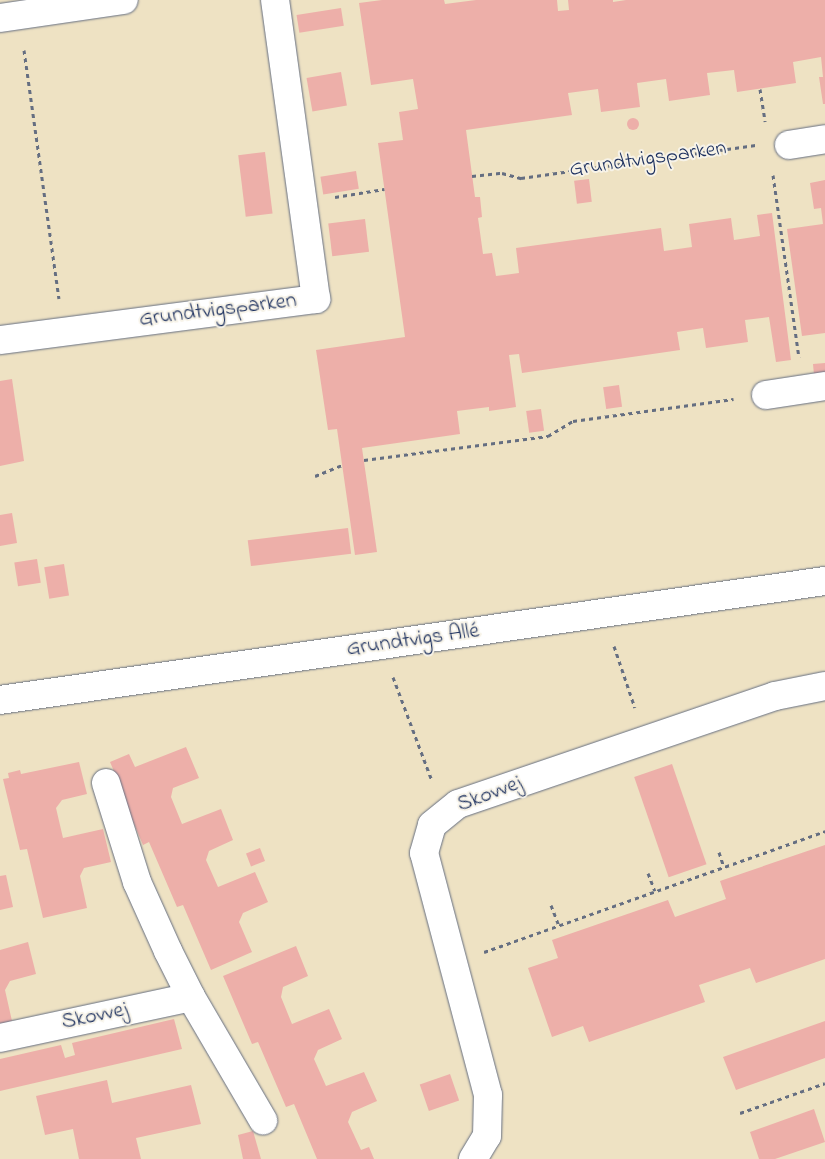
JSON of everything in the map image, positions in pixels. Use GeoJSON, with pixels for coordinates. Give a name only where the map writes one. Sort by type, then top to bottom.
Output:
{"type":"FeatureCollection","features":[{"type":"Feature","properties":{"kind":"street"},"geometry":{"type":"LineString","coordinates":[[10,17],[124,0]]}},
{"type":"Feature","properties":{"kind":"street","name":"Grundtvigsparken"},"geometry":{"type":"LineString","coordinates":[[0,340],[316,299],[275,0]]}},
{"type":"Feature","properties":{"kind":"street"},"geometry":{"type":"LineString","coordinates":[[778,144],[825,139]]}},
{"type":"Feature","properties":{"kind":"street"},"geometry":{"type":"LineString","coordinates":[[766,395],[814,388]]}},
{"type":"Feature","properties":{"kind":"street","name":"Grundtvigs Allé"},"geometry":{"type":"LineString","coordinates":[[0,700],[825,581]]}},
{"type":"Feature","properties":{"kind":"street","name":"Skovvej"},"geometry":{"type":"LineString","coordinates":[[473,1159],[487,1136],[488,1095],[424,853],[432,825],[458,804],[775,696],[825,686]]}},
{"type":"Feature","properties":{"kind":"street"},"geometry":{"type":"LineString","coordinates":[[106,783],[137,882],[191,997],[263,1120]]}},
{"type":"Feature","properties":{"kind":"street","name":"Skovvej"},"geometry":{"type":"LineString","coordinates":[[0,1038],[191,997]]}},
{"type":"Feature","properties":{"kind":"path"},"geometry":{"type":"LineString","coordinates":[[10,17],[64,331]]}},
{"type":"Feature","properties":{"kind":"path"},"geometry":{"type":"LineString","coordinates":[[760,89],[778,144],[814,388]]}},
{"type":"Feature","properties":{"kind":"path","name":"Grundtvigsparken"},"geometry":{"type":"LineString","coordinates":[[472,176],[502,173],[521,178],[778,144]]}},
{"type":"Feature","properties":{"kind":"path"},"geometry":{"type":"LineString","coordinates":[[302,202],[384,189]]}},
{"type":"Feature","properties":{"kind":"path"},"geometry":{"type":"LineString","coordinates":[[364,460],[548,436],[573,421],[766,395]]}},
{"type":"Feature","properties":{"kind":"path"},"geometry":{"type":"LineString","coordinates":[[314,476],[342,465]]}},
{"type":"Feature","properties":{"kind":"path"},"geometry":{"type":"LineString","coordinates":[[602,613],[646,740]]}},
{"type":"Feature","properties":{"kind":"path"},"geometry":{"type":"LineString","coordinates":[[381,645],[445,814]]}},
{"type":"Feature","properties":{"kind":"path"},"geometry":{"type":"LineString","coordinates":[[453,963],[825,830]]}},
{"type":"Feature","properties":{"kind":"path"},"geometry":{"type":"LineString","coordinates":[[720,852],[724,866]]}},
{"type":"Feature","properties":{"kind":"path"},"geometry":{"type":"LineString","coordinates":[[648,873],[655,891]]}},
{"type":"Feature","properties":{"kind":"path"},"geometry":{"type":"LineString","coordinates":[[551,904],[559,926]]}},
{"type":"Feature","properties":{"kind":"path"},"geometry":{"type":"LineString","coordinates":[[740,1113],[825,1083]]}},
{"type":"Feature","properties":{"kind":"building"},"geometry":{"type":"Polygon","coordinates":[[[382,0],[444,0],[445,4],[476,0],[557,0],[558,11],[569,10],[568,0],[613,0],[613,2],[626,0],[825,0],[825,104],[823,104],[819,77],[823,77],[821,57],[793,62],[796,83],[737,92],[734,70],[707,73],[710,95],[669,101],[666,79],[637,83],[640,107],[601,112],[598,89],[568,93],[572,115],[466,130],[475,197],[480,197],[482,217],[478,218],[483,254],[492,253],[496,276],[519,273],[516,248],[661,228],[664,251],[692,247],[689,224],[731,218],[734,240],[760,236],[757,215],[772,213],[791,360],[776,362],[769,317],[745,320],[748,342],[706,348],[703,328],[677,332],[680,350],[522,373],[519,354],[509,355],[516,407],[489,411],[489,407],[457,411],[460,434],[362,448],[377,552],[355,555],[337,429],[328,430],[316,350],[405,337],[378,143],[403,140],[399,112],[418,109],[413,79],[371,85],[359,3],[382,0]]]}},
{"type":"Feature","properties":{"kind":"building"},"geometry":{"type":"Polygon","coordinates":[[[341,8],[344,26],[299,33],[297,15],[341,8]]]}},
{"type":"Feature","properties":{"kind":"building"},"geometry":{"type":"Polygon","coordinates":[[[341,72],[347,105],[312,112],[307,78],[341,72]]]}},
{"type":"Feature","properties":{"kind":"building"},"geometry":{"type":"Polygon","coordinates":[[[631,118],[635,118],[639,124],[635,130],[631,130],[627,126],[627,122],[631,118]]]}},
{"type":"Feature","properties":{"kind":"building"},"geometry":{"type":"Polygon","coordinates":[[[265,152],[273,214],[246,217],[238,155],[265,152]]]}},
{"type":"Feature","properties":{"kind":"building"},"geometry":{"type":"Polygon","coordinates":[[[356,171],[359,189],[323,194],[320,177],[356,171]]]}},
{"type":"Feature","properties":{"kind":"building"},"geometry":{"type":"Polygon","coordinates":[[[589,179],[592,202],[577,204],[574,181],[589,179]]]}},
{"type":"Feature","properties":{"kind":"building"},"geometry":{"type":"Polygon","coordinates":[[[825,180],[825,333],[802,336],[787,229],[823,224],[821,208],[814,209],[810,183],[825,180]]]}},
{"type":"Feature","properties":{"kind":"building"},"geometry":{"type":"Polygon","coordinates":[[[365,219],[369,252],[332,256],[328,224],[365,219]]]}},
{"type":"Feature","properties":{"kind":"building"},"geometry":{"type":"Polygon","coordinates":[[[825,363],[825,373],[814,375],[813,364],[825,363]]]}},
{"type":"Feature","properties":{"kind":"building"},"geometry":{"type":"Polygon","coordinates":[[[12,379],[24,461],[0,466],[0,381],[12,379]]]}},
{"type":"Feature","properties":{"kind":"building"},"geometry":{"type":"Polygon","coordinates":[[[619,385],[622,407],[606,409],[603,387],[619,385]]]}},
{"type":"Feature","properties":{"kind":"building"},"geometry":{"type":"Polygon","coordinates":[[[541,409],[544,431],[529,433],[526,411],[541,409]]]}},
{"type":"Feature","properties":{"kind":"building"},"geometry":{"type":"Polygon","coordinates":[[[12,513],[17,543],[0,546],[0,515],[12,513]]]}},
{"type":"Feature","properties":{"kind":"building"},"geometry":{"type":"Polygon","coordinates":[[[348,528],[351,554],[251,566],[248,540],[348,528]]]}},
{"type":"Feature","properties":{"kind":"building"},"geometry":{"type":"Polygon","coordinates":[[[37,559],[41,583],[18,586],[14,563],[37,559]]]}},
{"type":"Feature","properties":{"kind":"building"},"geometry":{"type":"Polygon","coordinates":[[[64,564],[69,596],[49,599],[44,567],[64,564]]]}},
{"type":"Feature","properties":{"kind":"building"},"geometry":{"type":"Polygon","coordinates":[[[186,747],[199,778],[173,788],[171,797],[182,824],[221,809],[233,840],[209,851],[206,860],[218,887],[255,872],[268,902],[243,913],[239,922],[252,952],[211,970],[183,905],[177,907],[149,842],[143,845],[114,777],[116,776],[110,762],[129,754],[135,767],[186,747]]]}},
{"type":"Feature","properties":{"kind":"building"},"geometry":{"type":"Polygon","coordinates":[[[79,762],[87,794],[62,800],[56,808],[63,838],[103,829],[111,862],[84,868],[80,876],[87,908],[43,918],[27,849],[20,850],[3,779],[9,778],[8,773],[20,770],[21,774],[79,762]]]}},
{"type":"Feature","properties":{"kind":"building"},"geometry":{"type":"Polygon","coordinates":[[[672,764],[707,864],[669,877],[634,777],[672,764]]]}},
{"type":"Feature","properties":{"kind":"building"},"geometry":{"type":"Polygon","coordinates":[[[825,845],[825,959],[756,983],[750,968],[699,985],[705,1002],[589,1042],[583,1026],[552,1037],[528,968],[558,958],[552,940],[668,900],[675,917],[726,899],[720,881],[825,845]]]}},
{"type":"Feature","properties":{"kind":"building"},"geometry":{"type":"Polygon","coordinates":[[[260,848],[265,861],[251,866],[246,853],[260,848]]]}},
{"type":"Feature","properties":{"kind":"building"},"geometry":{"type":"Polygon","coordinates":[[[6,875],[13,907],[0,910],[0,876],[6,875]]]}},
{"type":"Feature","properties":{"kind":"building"},"geometry":{"type":"Polygon","coordinates":[[[28,942],[36,974],[10,981],[5,990],[12,1021],[0,1024],[0,950],[28,942]]]}},
{"type":"Feature","properties":{"kind":"building"},"geometry":{"type":"Polygon","coordinates":[[[296,946],[308,976],[283,987],[281,997],[292,1024],[329,1009],[342,1039],[318,1050],[314,1059],[326,1086],[364,1072],[377,1101],[352,1112],[348,1122],[361,1150],[369,1147],[374,1159],[317,1159],[294,1104],[286,1107],[258,1042],[252,1044],[223,976],[296,946]]]}},
{"type":"Feature","properties":{"kind":"building"},"geometry":{"type":"Polygon","coordinates":[[[174,1019],[182,1049],[0,1091],[0,1059],[61,1045],[65,1058],[75,1055],[72,1043],[174,1019]]]}},
{"type":"Feature","properties":{"kind":"building"},"geometry":{"type":"Polygon","coordinates":[[[825,1021],[825,1058],[736,1090],[723,1057],[825,1021]]]}},
{"type":"Feature","properties":{"kind":"building"},"geometry":{"type":"Polygon","coordinates":[[[450,1074],[459,1100],[429,1111],[420,1084],[450,1074]]]}},
{"type":"Feature","properties":{"kind":"building"},"geometry":{"type":"Polygon","coordinates":[[[107,1080],[112,1103],[191,1085],[201,1124],[136,1138],[141,1159],[79,1159],[73,1129],[45,1135],[36,1096],[107,1080]]]}},
{"type":"Feature","properties":{"kind":"building"},"geometry":{"type":"Polygon","coordinates":[[[814,1109],[825,1142],[775,1159],[759,1159],[750,1132],[814,1109]]]}},
{"type":"Feature","properties":{"kind":"building"},"geometry":{"type":"Polygon","coordinates":[[[253,1131],[261,1159],[243,1159],[238,1135],[253,1131]]]}}]}
